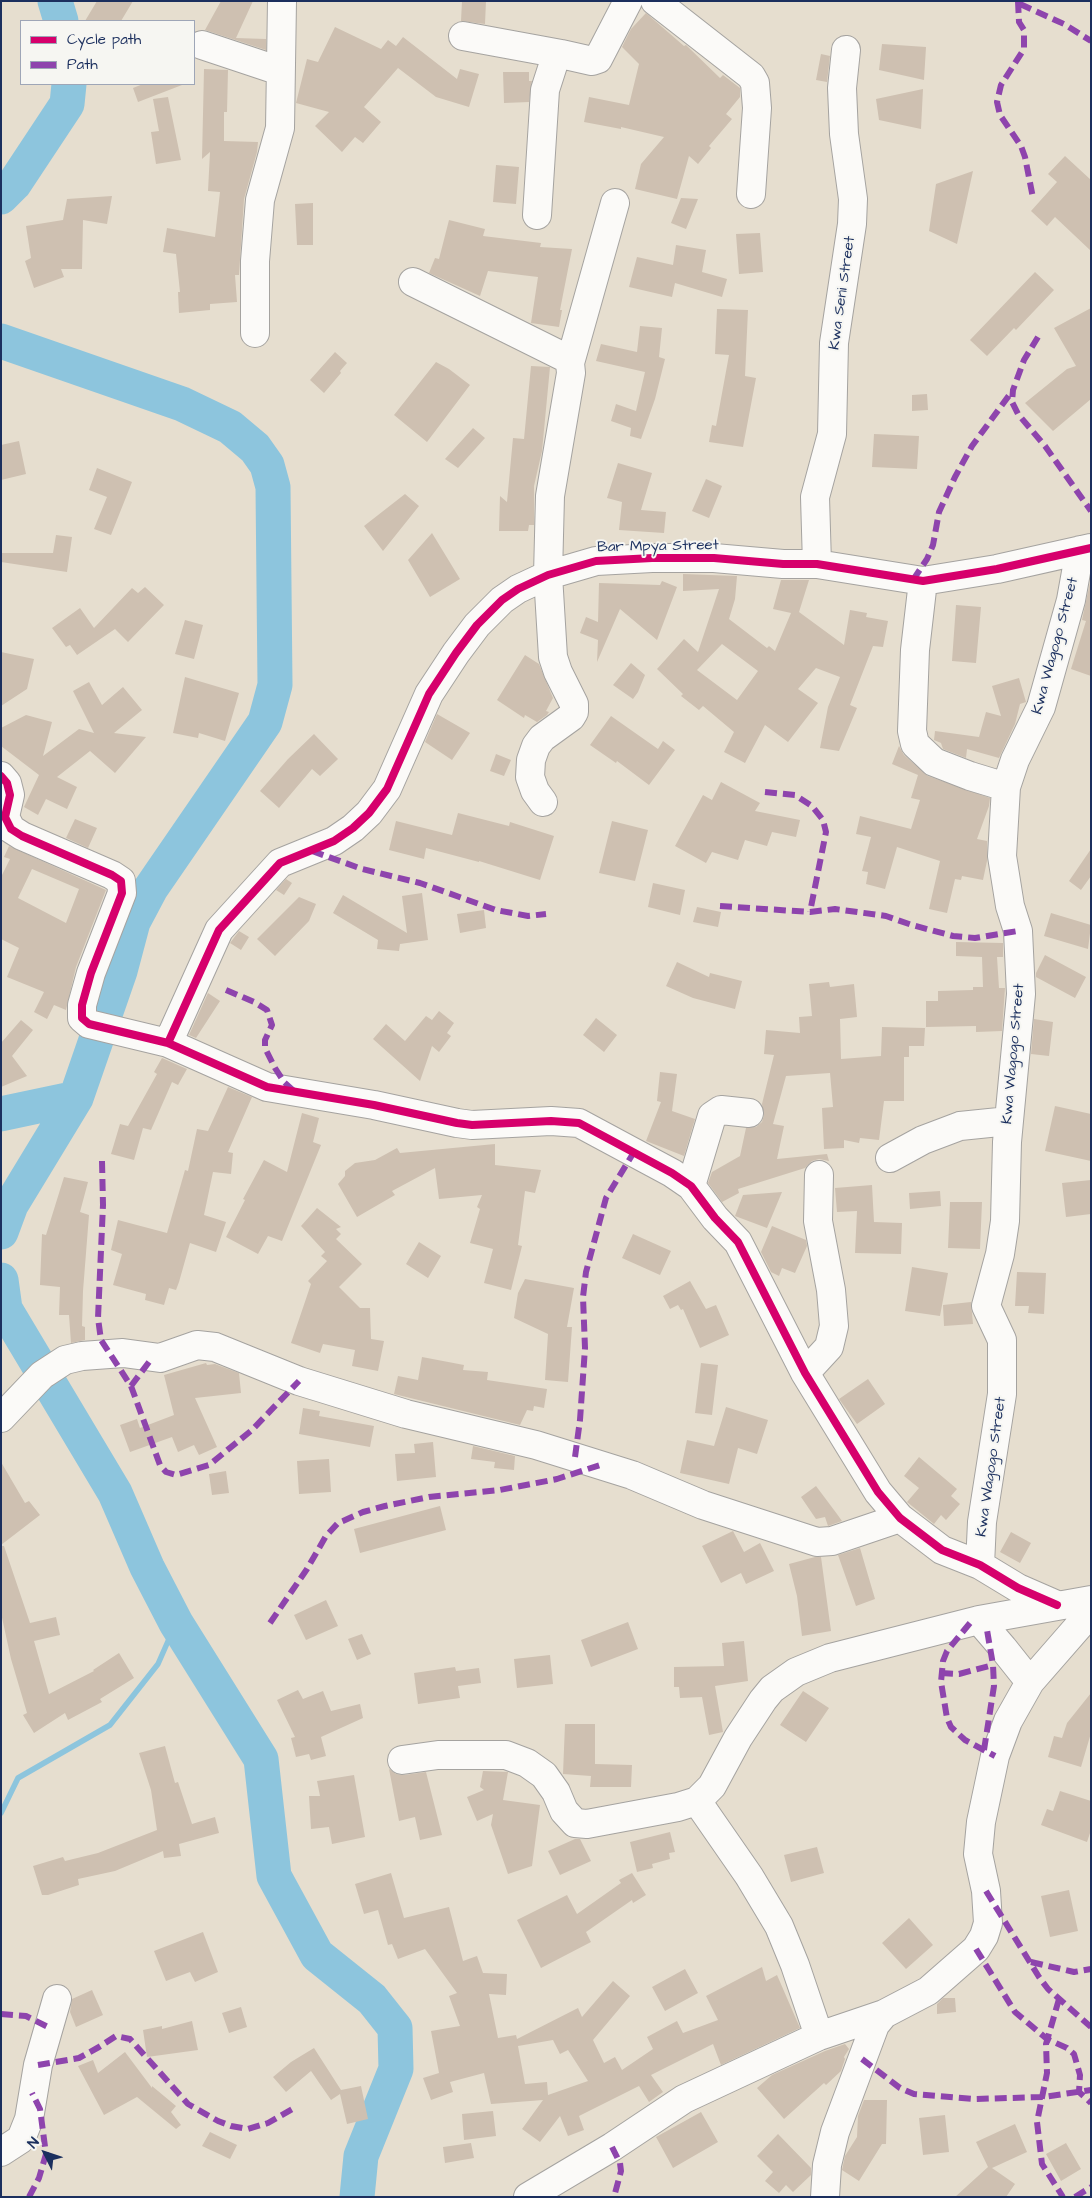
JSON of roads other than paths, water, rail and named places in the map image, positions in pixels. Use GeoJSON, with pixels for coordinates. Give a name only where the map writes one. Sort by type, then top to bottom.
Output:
{"type":"FeatureCollection","features":[{"type":"Feature","properties":{"kind":"street"},"geometry":{"type":"LineString","coordinates":[[255,333],[256,227],[263,184],[280,128],[282,1]]}},
{"type":"Feature","properties":{"kind":"street"},"geometry":{"type":"LineString","coordinates":[[463,36],[592,61],[598,59],[628,1]]}},
{"type":"Feature","properties":{"kind":"street"},"geometry":{"type":"LineString","coordinates":[[654,1],[751,76],[755,82],[757,108],[751,194]]}},
{"type":"Feature","properties":{"kind":"street"},"geometry":{"type":"LineString","coordinates":[[202,45],[280,71]]}},
{"type":"Feature","properties":{"kind":"street","name":"Kwa Seni Street"},"geometry":{"type":"LineString","coordinates":[[817,564],[815,497],[832,434],[834,343],[854,199],[844,134],[842,88],[846,50]]}},
{"type":"Feature","properties":{"kind":"street"},"geometry":{"type":"LineString","coordinates":[[537,215],[545,90],[555,58],[561,54]]}},
{"type":"Feature","properties":{"kind":"street"},"geometry":{"type":"LineString","coordinates":[[543,802],[534,791],[530,777],[536,746],[542,738],[571,718],[574,712],[574,704],[558,672],[553,657],[548,575],[550,496],[571,373],[570,363],[615,203]]}},
{"type":"Feature","properties":{"kind":"street"},"geometry":{"type":"LineString","coordinates":[[413,282],[566,358],[570,363]]}},
{"type":"Feature","properties":{"kind":"street","name":"Bar Mpya Street"},"geometry":{"type":"LineString","coordinates":[[168,1043],[219,930],[280,863],[334,841],[353,828],[369,813],[386,789],[429,694],[477,625],[502,600],[518,589],[548,575],[596,562],[652,558],[714,558],[783,564],[817,564],[923,581],[998,569],[1086,549]]}},
{"type":"Feature","properties":{"kind":"street","name":"Kwa Wagogo Street"},"geometry":{"type":"LineString","coordinates":[[980,1565],[982,1522],[1002,1394],[1002,1340],[986,1306],[1000,1254],[1005,1221],[1009,1121],[1021,985],[1018,931],[1010,906],[1002,856],[1006,787],[1016,760],[1041,707],[1086,549]]}},
{"type":"Feature","properties":{"kind":"street"},"geometry":{"type":"LineString","coordinates":[[923,581],[914,650],[912,731],[915,744],[934,762],[1006,787]]}},
{"type":"Feature","properties":{"kind":"street"},"geometry":{"type":"LineString","coordinates":[[1,776],[7,783],[10,795],[5,818],[11,829],[22,836],[112,875],[121,881],[122,893],[91,973],[82,1005],[82,1018],[88,1024],[168,1043],[267,1087],[374,1105],[472,1125],[527,1121],[579,1123],[672,1173],[691,1186],[715,1218],[738,1242],[805,1372],[878,1492],[900,1518],[942,1550],[980,1565],[1018,1588],[1057,1605]]}},
{"type":"Feature","properties":{"kind":"street"},"geometry":{"type":"LineString","coordinates":[[691,1186],[712,1116],[721,1110],[749,1113]]}},
{"type":"Feature","properties":{"kind":"street"},"geometry":{"type":"LineString","coordinates":[[890,1158],[923,1140],[960,1126],[1009,1121]]}},
{"type":"Feature","properties":{"kind":"street"},"geometry":{"type":"LineString","coordinates":[[805,1372],[829,1347],[834,1326],[831,1290],[818,1221],[819,1176]]}},
{"type":"Feature","properties":{"kind":"street"},"geometry":{"type":"LineString","coordinates":[[1,1418],[42,1375],[65,1360],[82,1356],[122,1353],[160,1358],[197,1344],[215,1347],[299,1381],[378,1406],[536,1445],[616,1470],[663,1487],[703,1505],[816,1542],[832,1541],[900,1518]]}},
{"type":"Feature","properties":{"kind":"street"},"geometry":{"type":"LineString","coordinates":[[402,1760],[438,1755],[506,1755],[527,1763],[544,1775],[556,1792],[564,1811],[575,1822],[586,1824],[678,1807],[697,1801],[712,1786],[738,1738],[772,1689],[796,1672],[830,1658],[979,1620],[1091,1600]]}},
{"type":"Feature","properties":{"kind":"street"},"geometry":{"type":"LineString","coordinates":[[528,2197],[612,2147],[684,2098],[819,2036],[884,2014],[928,1991],[976,1949],[984,1936],[988,1923],[986,1891],[978,1854],[981,1822],[995,1756],[1008,1721],[1030,1682],[1091,1612]]}},
{"type":"Feature","properties":{"kind":"street"},"geometry":{"type":"LineString","coordinates":[[979,1620],[1030,1682]]}},
{"type":"Feature","properties":{"kind":"street"},"geometry":{"type":"LineString","coordinates":[[697,1801],[736,1855],[779,1926],[795,1965],[819,2036]]}},
{"type":"Feature","properties":{"kind":"street"},"geometry":{"type":"LineString","coordinates":[[1,2152],[21,2139],[29,2119],[38,2065],[57,1998]]}},
{"type":"Feature","properties":{"kind":"street"},"geometry":{"type":"LineString","coordinates":[[825,2197],[827,2165],[835,2132],[875,2025],[884,2014]]}},
{"type":"Feature","properties":{"kind":"waterway"},"geometry":{"type":"LineString","coordinates":[[55,1],[61,20]]}},
{"type":"Feature","properties":{"kind":"waterway"},"geometry":{"type":"LineString","coordinates":[[1,197],[14,184],[67,104],[69,85]]}},
{"type":"Feature","properties":{"kind":"waterway"},"geometry":{"type":"LineString","coordinates":[[1,341],[182,404],[230,427],[255,448],[267,465],[273,487],[275,685],[265,722],[151,888],[133,922],[120,971],[76,1098],[11,1205],[1,1232]]}},
{"type":"Feature","properties":{"kind":"waterway"},"geometry":{"type":"LineString","coordinates":[[1,1114],[76,1098]]}},
{"type":"Feature","properties":{"kind":"waterway"},"geometry":{"type":"LineString","coordinates":[[1,1280],[5,1309],[115,1493],[147,1567],[176,1623],[261,1759],[274,1876],[317,1955],[372,1999],[395,2028],[396,2069],[361,2156],[357,2197]]}},
{"type":"Feature","properties":{"kind":"waterway"},"geometry":{"type":"LineString","coordinates":[[1,1813],[18,1778],[110,1725],[158,1664],[176,1623]]}}]}
